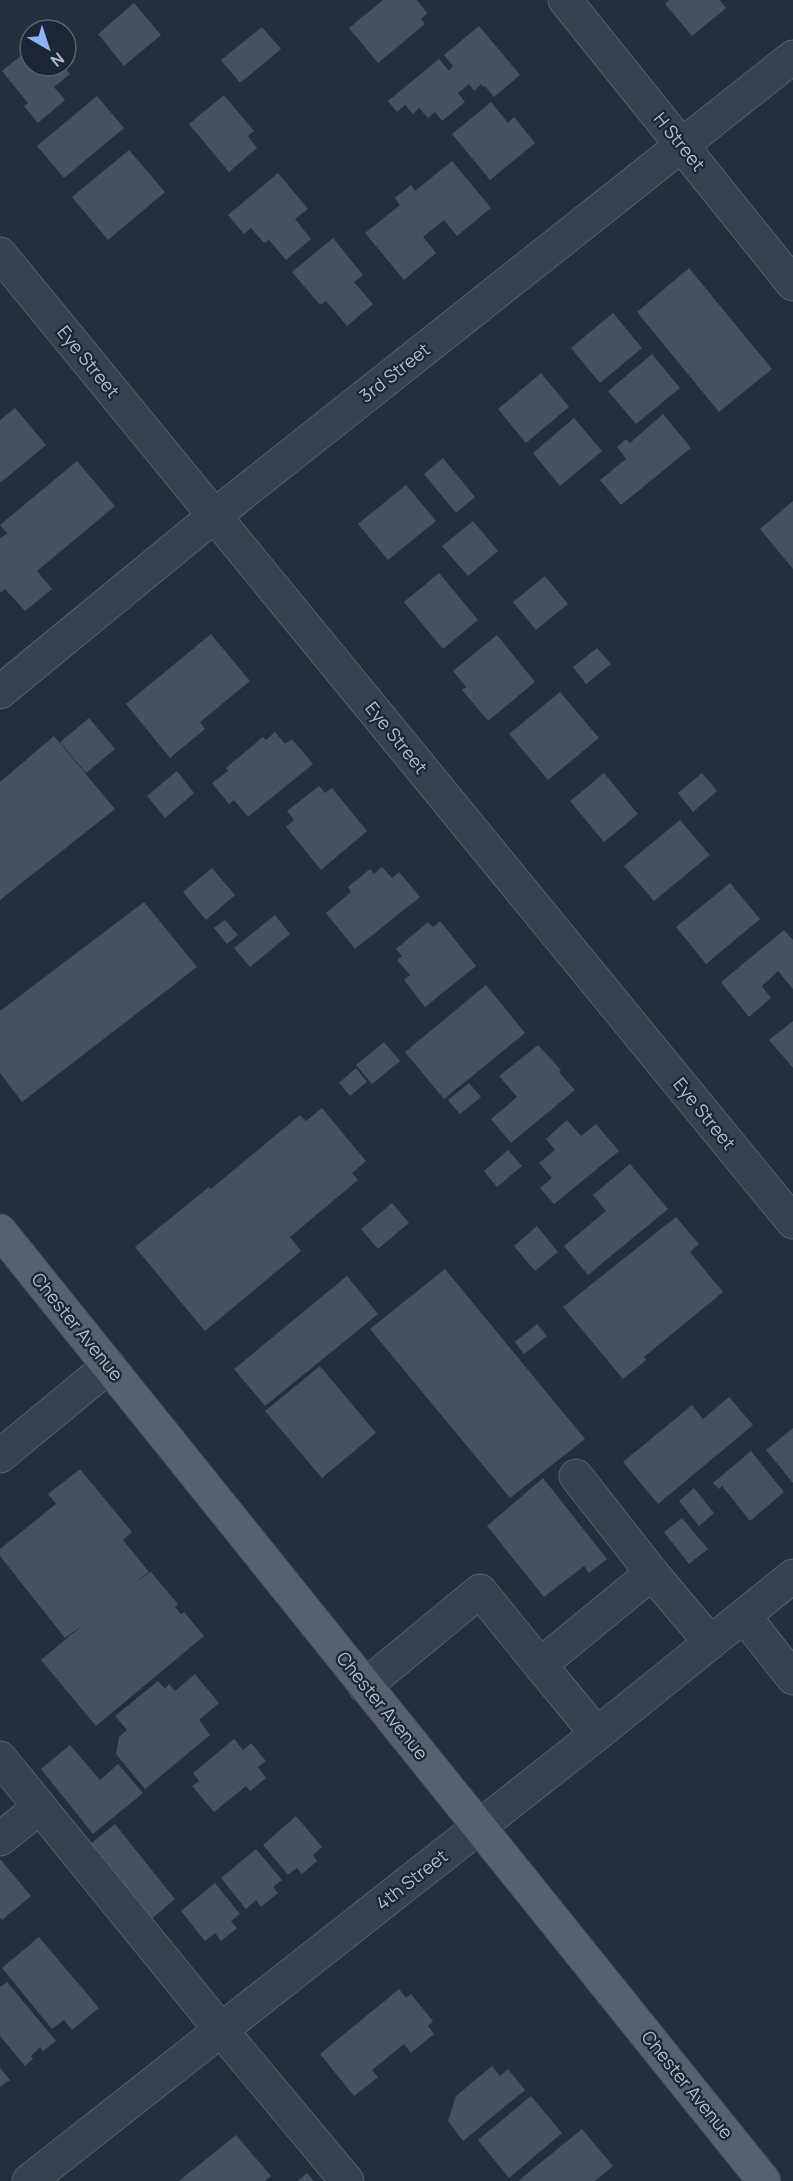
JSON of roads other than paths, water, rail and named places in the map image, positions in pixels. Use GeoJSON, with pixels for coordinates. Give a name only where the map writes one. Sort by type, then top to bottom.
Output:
{"type":"FeatureCollection","features":[{"type":"Feature","properties":{"kind":"main road","name":"Chester Avenue"},"geometry":{"type":"LineString","coordinates":[[0,1231],[764,2181]]}},
{"type":"Feature","properties":{"kind":"street","name":"H Street"},"geometry":{"type":"LineString","coordinates":[[565,0],[793,284]]}},
{"type":"Feature","properties":{"kind":"street","name":"3rd Street"},"geometry":{"type":"LineString","coordinates":[[0,692],[214,516],[793,57]]}},
{"type":"Feature","properties":{"kind":"street","name":"Eye Street"},"geometry":{"type":"LineString","coordinates":[[0,254],[793,1222]]}},
{"type":"Feature","properties":{"kind":"street"},"geometry":{"type":"LineString","coordinates":[[0,1456],[109,1366]]}},
{"type":"Feature","properties":{"kind":"street"},"geometry":{"type":"LineString","coordinates":[[576,1476],[710,1642]]}},
{"type":"Feature","properties":{"kind":"street"},"geometry":{"type":"LineString","coordinates":[[540,1665],[652,1573]]}},
{"type":"Feature","properties":{"kind":"street","name":"4th Street"},"geometry":{"type":"LineString","coordinates":[[29,2181],[597,1734],[793,1576]]}},
{"type":"Feature","properties":{"kind":"street"},"geometry":{"type":"LineString","coordinates":[[365,1686],[480,1591],[597,1734]]}},
{"type":"Feature","properties":{"kind":"street"},"geometry":{"type":"LineString","coordinates":[[744,1616],[793,1678]]}},
{"type":"Feature","properties":{"kind":"street"},"geometry":{"type":"LineString","coordinates":[[0,1758],[347,2181]]}},
{"type":"Feature","properties":{"kind":"street"},"geometry":{"type":"LineString","coordinates":[[0,1839],[40,1807]]}}]}
